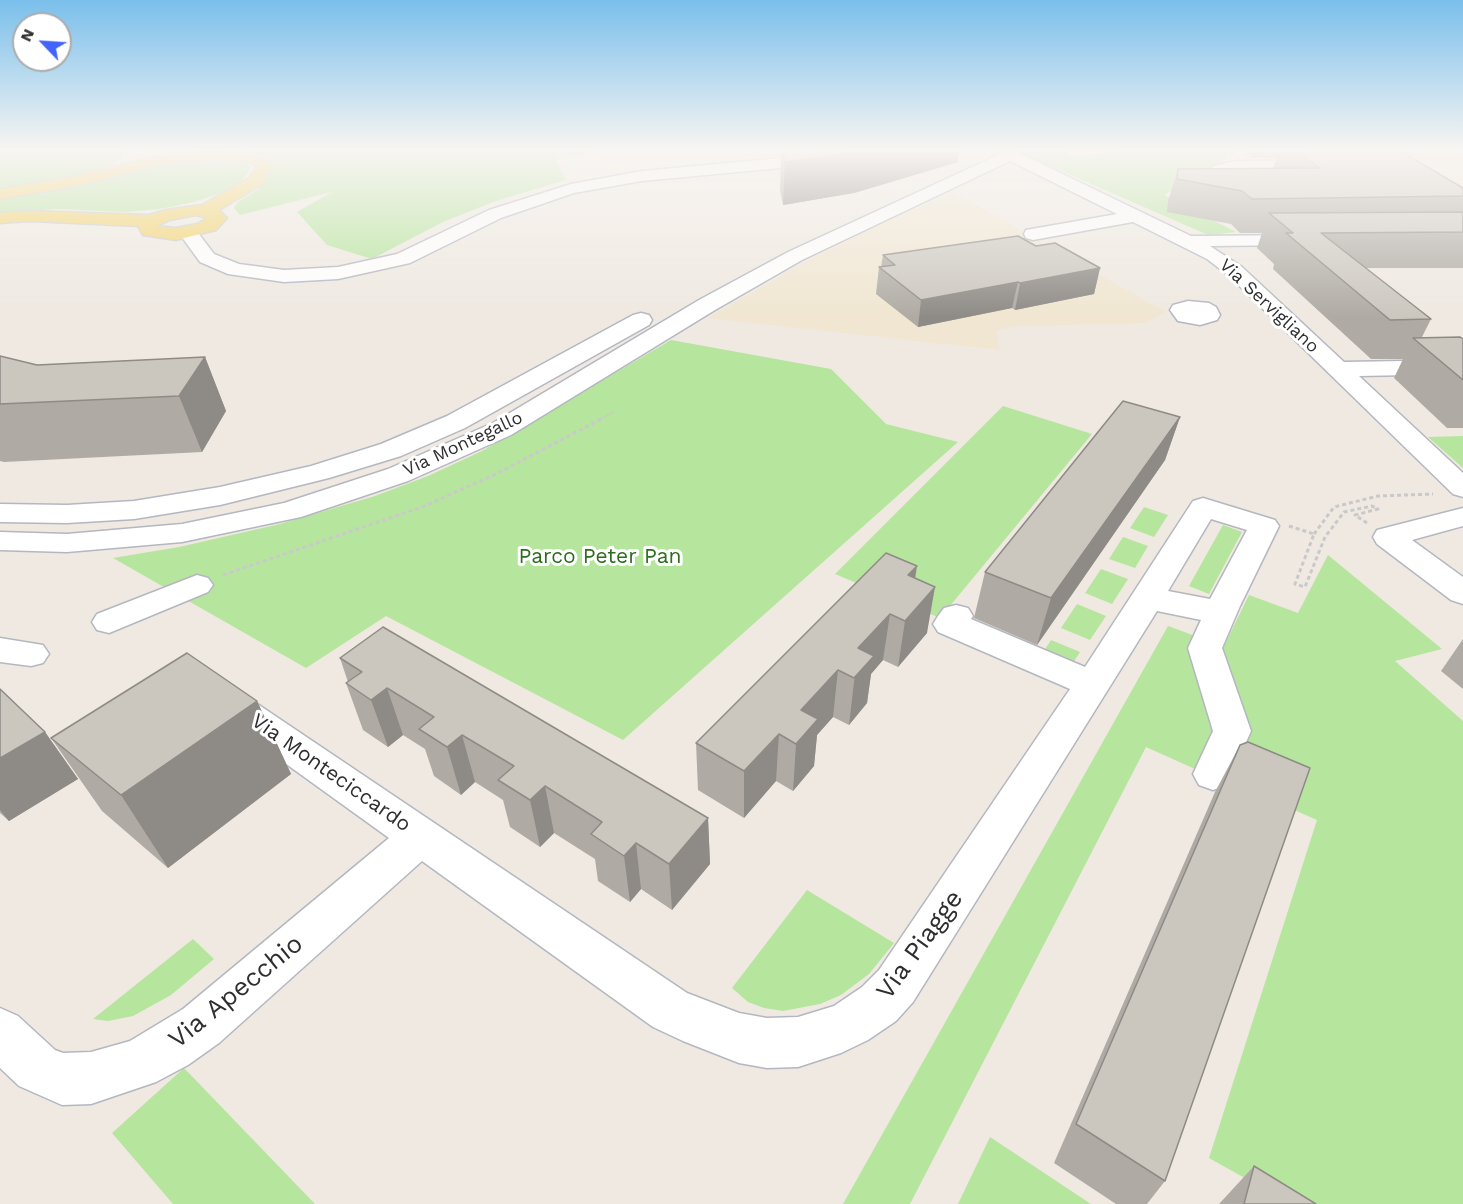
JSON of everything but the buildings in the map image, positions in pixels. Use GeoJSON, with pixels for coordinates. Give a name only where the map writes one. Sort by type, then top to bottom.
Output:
{"type":"FeatureCollection","features":[{"type":"Feature","properties":{"kind":"main road"},"geometry":{"type":"LineString","coordinates":[[205,211],[215,205]]}},
{"type":"Feature","properties":{"kind":"main road"},"geometry":{"type":"LineString","coordinates":[[0,218],[30,216],[151,221],[177,212],[205,211],[217,214],[218,218],[216,222],[188,233],[166,234],[147,229],[151,221]]}},
{"type":"Feature","properties":{"kind":"street"},"geometry":{"type":"LineString","coordinates":[[188,233],[207,258],[229,268],[257,274],[284,276],[330,274],[366,268],[403,258],[495,214],[522,205]]}},
{"type":"Feature","properties":{"kind":"street","name":"Via Montegallo"},"geometry":{"type":"LineString","coordinates":[[0,541],[50,543],[109,541],[182,533],[249,521],[320,503],[377,483],[469,445],[518,419],[699,310],[788,260],[900,205]]}},
{"type":"Feature","properties":{"kind":"street"},"geometry":{"type":"LineString","coordinates":[[1115,205],[1190,242]]}},
{"type":"Feature","properties":{"kind":"street","name":"Via Montegallo"},"geometry":{"type":"LineString","coordinates":[[0,513],[45,515],[112,512],[176,504],[246,491],[391,450],[487,405],[672,302],[807,231],[839,221],[882,213]]}},
{"type":"Feature","properties":{"kind":"street"},"geometry":{"type":"LineString","coordinates":[[1033,234],[1138,216]]}},
{"type":"Feature","properties":{"kind":"street","name":"Via Servigliano"},"geometry":{"type":"LineString","coordinates":[[1190,242],[1326,239]]}},
{"type":"Feature","properties":{"kind":"street","name":"Via Servigliano"},"geometry":{"type":"LineString","coordinates":[[1190,242],[1214,255],[1235,271],[1346,369],[1452,491]]}},
{"type":"Feature","properties":{"kind":"street"},"geometry":{"type":"LineString","coordinates":[[672,302],[699,310]]}},
{"type":"Feature","properties":{"kind":"street"},"geometry":{"type":"LineString","coordinates":[[1322,338],[1346,369],[1463,367]]}},
{"type":"Feature","properties":{"kind":"street"},"geometry":{"type":"LineString","coordinates":[[487,405],[518,419]]}},
{"type":"Feature","properties":{"kind":"street"},"geometry":{"type":"LineString","coordinates":[[246,491],[249,521]]}},
{"type":"Feature","properties":{"kind":"street","name":"Via Piagge"},"geometry":{"type":"LineString","coordinates":[[422,836],[670,1010],[700,1024],[749,1040],[783,1043],[811,1040],[851,1023],[879,1004],[896,986],[1148,598],[1203,507],[1264,526]]}},
{"type":"Feature","properties":{"kind":"street"},"geometry":{"type":"LineString","coordinates":[[1388,537],[1463,517]]}},
{"type":"Feature","properties":{"kind":"street"},"geometry":{"type":"LineString","coordinates":[[1212,774],[1232,731],[1205,648],[1264,526]]}},
{"type":"Feature","properties":{"kind":"street"},"geometry":{"type":"LineString","coordinates":[[1388,537],[1463,593]]}},
{"type":"Feature","properties":{"kind":"street"},"geometry":{"type":"LineString","coordinates":[[109,622],[197,585]]}},
{"type":"Feature","properties":{"kind":"street"},"geometry":{"type":"LineString","coordinates":[[1148,598],[1217,612],[1224,607]]}},
{"type":"Feature","properties":{"kind":"street"},"geometry":{"type":"LineString","coordinates":[[956,616],[950,624],[1092,684]]}},
{"type":"Feature","properties":{"kind":"street","name":"Via Monteciccardo"},"geometry":{"type":"LineString","coordinates":[[210,690],[422,836]]}},
{"type":"Feature","properties":{"kind":"street","name":"Via Apecchio"},"geometry":{"type":"LineString","coordinates":[[0,1033],[37,1068],[62,1078],[97,1077],[138,1064],[170,1047],[201,1026],[422,836]]}},
{"type":"Feature","properties":{"kind":"path"},"geometry":{"type":"LineString","coordinates":[[197,585],[422,507],[496,474],[614,412]]}},
{"type":"Feature","properties":{"kind":"path"},"geometry":{"type":"LineString","coordinates":[[1388,537],[1355,515],[1378,509],[1372,506],[1344,512],[1325,537],[1305,587],[1295,584],[1314,534],[1334,507],[1378,496],[1452,491]]}},
{"type":"Feature","properties":{"kind":"path"},"geometry":{"type":"LineString","coordinates":[[1264,526],[1269,519],[1314,534]]}},
{"type":"Feature","properties":{"kind":"shaded area"},"geometry":{"type":"Polygon","coordinates":[[[923,205],[976,205],[1166,312],[1144,323],[1016,326],[996,330],[1000,350],[708,318],[807,261],[923,205]]]}},
{"type":"Feature","properties":{"kind":"green space"},"geometry":{"type":"Polygon","coordinates":[[[0,205],[179,205],[125,212],[56,209],[0,213],[0,205]]]}},
{"type":"Feature","properties":{"kind":"green space"},"geometry":{"type":"Polygon","coordinates":[[[236,205],[279,205],[240,215],[234,208],[236,205]]]}},
{"type":"Feature","properties":{"kind":"green space"},"geometry":{"type":"Polygon","coordinates":[[[309,205],[485,205],[443,222],[372,259],[327,245],[297,212],[309,205]]]}},
{"type":"Feature","properties":{"kind":"green space"},"geometry":{"type":"Polygon","coordinates":[[[1140,205],[1184,205],[1236,232],[1208,235],[1140,205]]]}},
{"type":"Feature","properties":{"kind":"green space","name":"Parco Peter Pan"},"geometry":{"type":"Polygon","coordinates":[[[671,340],[831,369],[886,424],[958,442],[623,740],[386,616],[306,668],[113,558],[179,547],[280,524],[375,496],[428,476],[482,451],[671,340]]]}},
{"type":"Feature","properties":{"kind":"green space"},"geometry":{"type":"Polygon","coordinates":[[[1003,406],[1092,434],[940,618],[835,574],[1003,406]]]}},
{"type":"Feature","properties":{"kind":"green space"},"geometry":{"type":"Polygon","coordinates":[[[1463,436],[1463,468],[1428,437],[1463,436]]]}},
{"type":"Feature","properties":{"kind":"green space"},"geometry":{"type":"Polygon","coordinates":[[[1144,507],[1168,515],[1154,537],[1130,528],[1144,507]]]}},
{"type":"Feature","properties":{"kind":"green space"},"geometry":{"type":"Polygon","coordinates":[[[1223,525],[1242,532],[1209,594],[1189,586],[1223,525]]]}},
{"type":"Feature","properties":{"kind":"green space"},"geometry":{"type":"Polygon","coordinates":[[[1123,537],[1148,546],[1135,568],[1109,559],[1123,537]]]}},
{"type":"Feature","properties":{"kind":"green space"},"geometry":{"type":"Polygon","coordinates":[[[1328,555],[1442,649],[1395,661],[1463,721],[1463,1204],[1291,1204],[1209,1158],[1317,820],[1233,783],[1249,734],[1221,652],[1249,595],[1298,613],[1328,555]]]}},
{"type":"Feature","properties":{"kind":"green space"},"geometry":{"type":"Polygon","coordinates":[[[1101,569],[1128,579],[1112,604],[1085,593],[1101,569]]]}},
{"type":"Feature","properties":{"kind":"green space"},"geometry":{"type":"Polygon","coordinates":[[[1077,604],[1106,616],[1090,640],[1061,628],[1077,604]]]}},
{"type":"Feature","properties":{"kind":"green space"},"geometry":{"type":"Polygon","coordinates":[[[1168,626],[1198,637],[1216,723],[1195,769],[1146,747],[910,1204],[843,1204],[1168,626]]]}},
{"type":"Feature","properties":{"kind":"green space"},"geometry":{"type":"Polygon","coordinates":[[[1051,640],[1080,652],[1071,666],[1042,654],[1051,640]]]}},
{"type":"Feature","properties":{"kind":"green space"},"geometry":{"type":"Polygon","coordinates":[[[807,890],[894,943],[869,974],[841,995],[820,1004],[783,1011],[764,1008],[748,1002],[732,988],[807,890]]]}},
{"type":"Feature","properties":{"kind":"green space"},"geometry":{"type":"Polygon","coordinates":[[[193,939],[214,959],[171,995],[133,1016],[108,1021],[93,1019],[193,939]]]}},
{"type":"Feature","properties":{"kind":"green space"},"geometry":{"type":"Polygon","coordinates":[[[184,1068],[315,1204],[173,1204],[112,1133],[184,1068]]]}},
{"type":"Feature","properties":{"kind":"green space"},"geometry":{"type":"Polygon","coordinates":[[[990,1137],[1091,1204],[958,1204],[990,1137]]]}}]}
